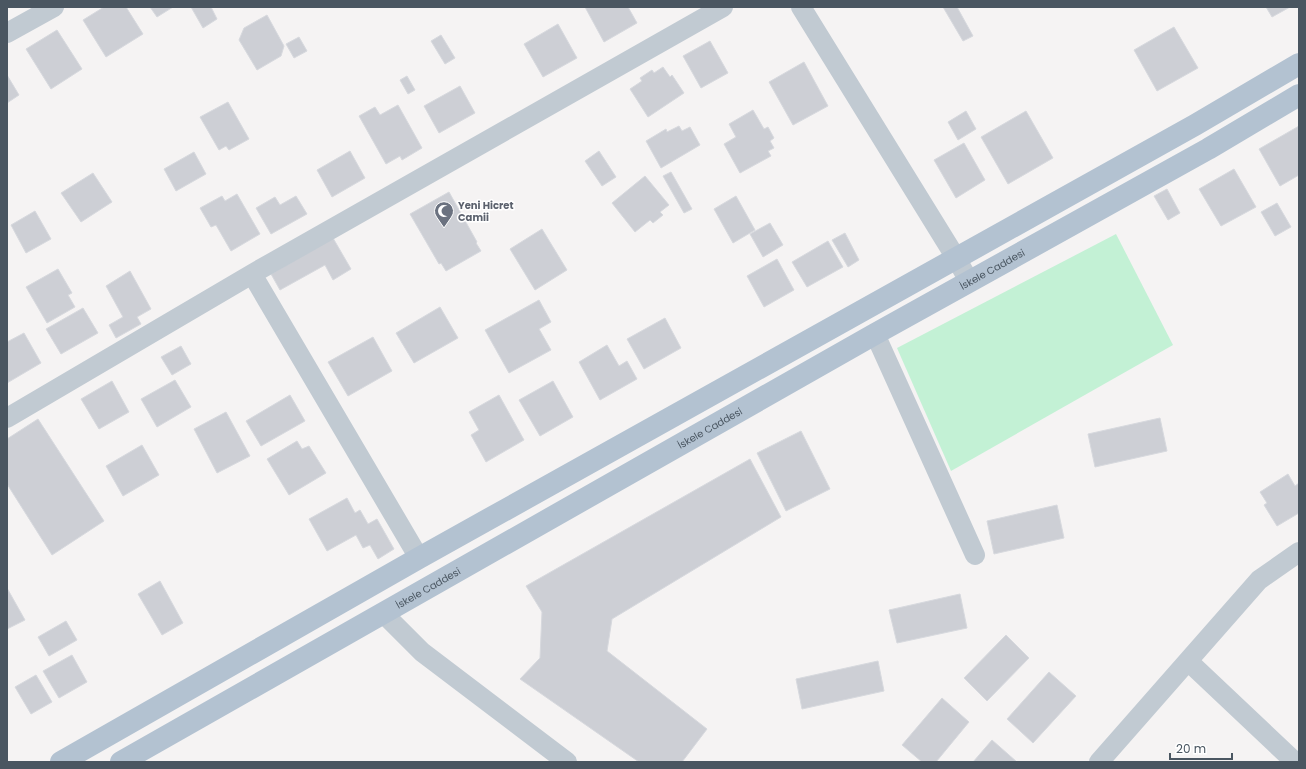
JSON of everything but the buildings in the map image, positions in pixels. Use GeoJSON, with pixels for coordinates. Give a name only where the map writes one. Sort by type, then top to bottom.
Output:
{"type":"FeatureCollection","features":[{"type":"Feature","properties":{"kind":"main road"},"geometry":{"type":"LineString","coordinates":[[61,762],[419,558],[1195,125],[1299,64]]}},
{"type":"Feature","properties":{"kind":"main road","name":"İskele Caddesi"},"geometry":{"type":"LineString","coordinates":[[120,762],[875,334],[1208,149],[1299,95]]}},
{"type":"Feature","properties":{"kind":"street"},"geometry":{"type":"LineString","coordinates":[[7,33],[53,7]]}},
{"type":"Feature","properties":{"kind":"street"},"geometry":{"type":"LineString","coordinates":[[7,418],[252,274],[722,7]]}},
{"type":"Feature","properties":{"kind":"street"},"geometry":{"type":"LineString","coordinates":[[801,7],[956,258],[969,282]]}},
{"type":"Feature","properties":{"kind":"street"},"geometry":{"type":"LineString","coordinates":[[252,274],[419,558]]}},
{"type":"Feature","properties":{"kind":"street"},"geometry":{"type":"LineString","coordinates":[[875,334],[975,555]]}},
{"type":"Feature","properties":{"kind":"street"},"geometry":{"type":"LineString","coordinates":[[1099,762],[1259,580],[1299,552]]}},
{"type":"Feature","properties":{"kind":"street"},"geometry":{"type":"LineString","coordinates":[[383,613],[422,652],[567,762]]}},
{"type":"Feature","properties":{"kind":"street"},"geometry":{"type":"LineString","coordinates":[[1188,660],[1295,762]]}},
{"type":"Feature","properties":{"kind":"green space"},"geometry":{"type":"Polygon","coordinates":[[[1116,234],[1173,345],[951,471],[897,348],[1116,234]]]}},
{"type":"Feature","properties":{"kind":"place","name":"Yeni Hicret Camii"},"geometry":{"type":"Point","coordinates":[444,228]}}]}
